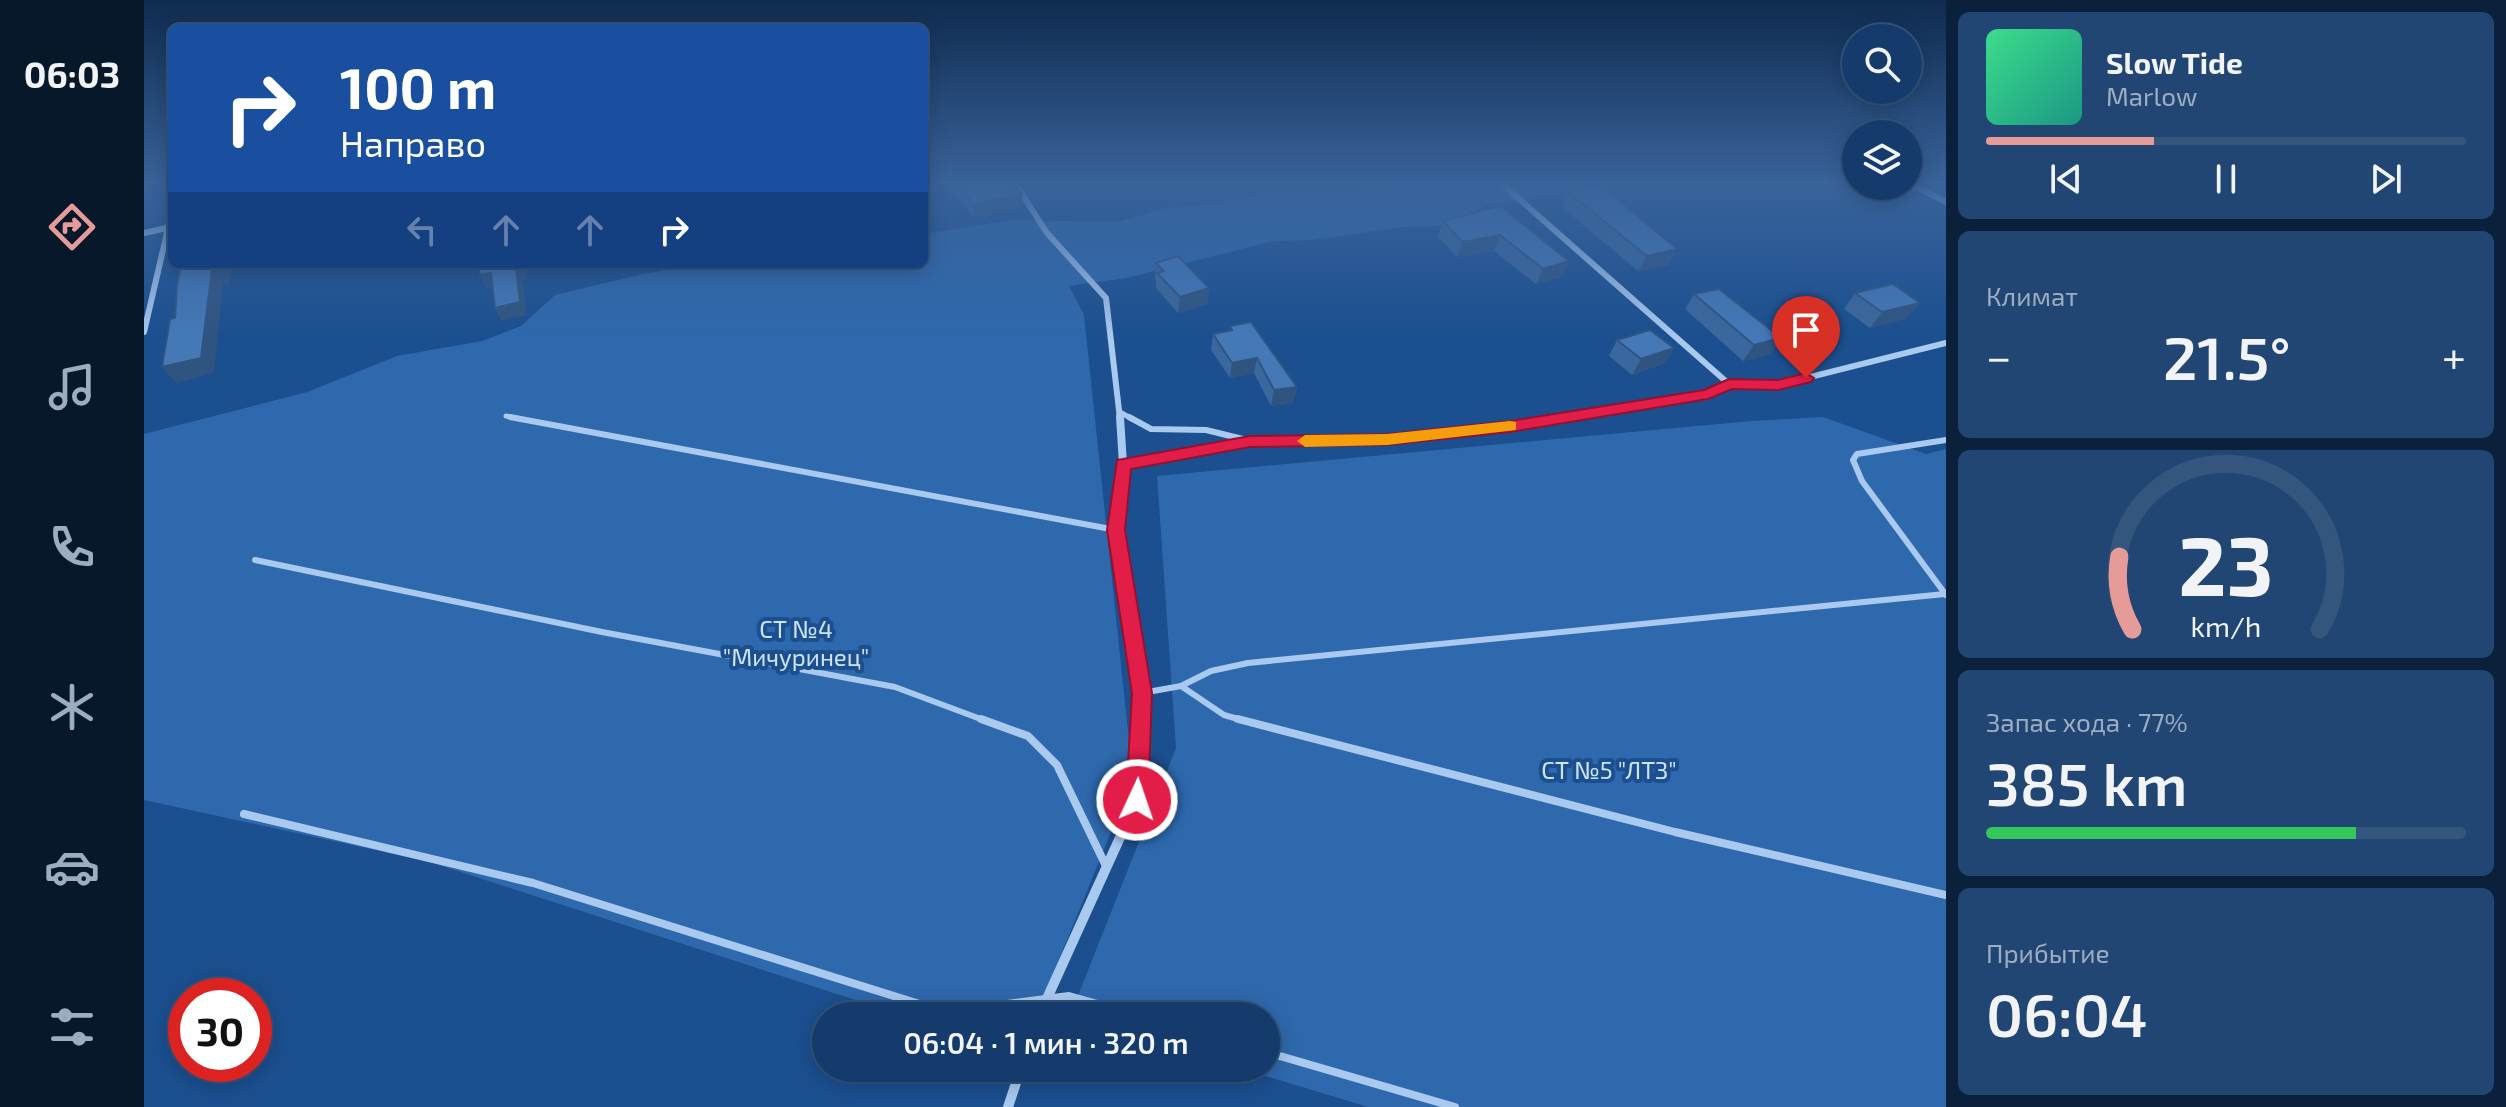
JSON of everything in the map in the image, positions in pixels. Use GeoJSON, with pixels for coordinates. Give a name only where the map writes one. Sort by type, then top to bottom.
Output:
{"type":"FeatureCollection","features":[{"type":"Feature","properties":{"kind":"street"},"geometry":{"type":"LineString","coordinates":[[1044,1001],[1137,800],[1142,693],[1116,530],[1123,464],[1106,298],[1049,235]]}},
{"type":"Feature","properties":{"kind":"street"},"geometry":{"type":"LineString","coordinates":[[1560,235],[1729,384]]}},
{"type":"Feature","properties":{"kind":"street"},"geometry":{"type":"LineString","coordinates":[[144,332],[168,236]]}},
{"type":"Feature","properties":{"kind":"street"},"geometry":{"type":"LineString","coordinates":[[1123,464],[1250,441],[1387,440],[1510,426],[1708,394],[1729,384],[1778,385],[1946,343]]}},
{"type":"Feature","properties":{"kind":"street"},"geometry":{"type":"LineString","coordinates":[[1008,1107],[1016,1082]]}},
{"type":"Feature","properties":{"kind":"lane"},"geometry":{"type":"LineString","coordinates":[[1120,412],[1151,429],[1206,430],[1250,441]]}},
{"type":"Feature","properties":{"kind":"lane"},"geometry":{"type":"LineString","coordinates":[[506,416],[1116,530]]}},
{"type":"Feature","properties":{"kind":"lane"},"geometry":{"type":"LineString","coordinates":[[1945,442],[1873,450],[1857,454],[1853,460],[1862,481],[1946,594]]}},
{"type":"Feature","properties":{"kind":"lane"},"geometry":{"type":"LineString","coordinates":[[255,560],[602,632],[895,687],[1028,736],[1057,765],[1106,866]]}},
{"type":"Feature","properties":{"kind":"lane"},"geometry":{"type":"LineString","coordinates":[[1142,693],[1181,686],[1211,671],[1248,663],[1946,594]]}},
{"type":"Feature","properties":{"kind":"lane"},"geometry":{"type":"LineString","coordinates":[[1181,686],[1224,715],[1675,832],[1946,895]]}},
{"type":"Feature","properties":{"kind":"lane"},"geometry":{"type":"LineString","coordinates":[[244,814],[533,883],[945,1012],[1069,996],[1090,1002]]}},
{"type":"Feature","properties":{"kind":"lane"},"geometry":{"type":"LineString","coordinates":[[1280,1056],[1455,1107]]}},
{"type":"Feature","properties":{"kind":"green space","name":"СТ №4 \"Мичуринец\""},"geometry":{"type":"Polygon","coordinates":[[[928,235],[1350,235],[1273,241],[1127,278],[1069,286],[1084,315],[1133,778],[1042,1002],[862,1002],[430,862],[144,800],[144,434],[307,392],[397,356],[482,341],[521,326],[555,295],[643,274],[681,268],[928,268],[928,235]]]}},
{"type":"Feature","properties":{"kind":"green space","name":"СТ №5 \"ЛТЗ\""},"geometry":{"type":"Polygon","coordinates":[[[1823,417],[1926,454],[1946,449],[1946,1107],[1368,1107],[1280,1080],[1280,1002],[1076,1002],[1176,748],[1157,476],[1823,417]]]}},
{"type":"Feature","properties":{"kind":"building"},"geometry":{"type":"Polygon","coordinates":[[[1456,235],[1536,235],[1569,261],[1543,269],[1500,235],[1463,242],[1456,235]]]}},
{"type":"Feature","properties":{"kind":"building"},"geometry":{"type":"Polygon","coordinates":[[[1621,235],[1660,235],[1677,249],[1647,256],[1621,235]]]}},
{"type":"Feature","properties":{"kind":"building"},"geometry":{"type":"Polygon","coordinates":[[[1178,256],[1209,288],[1180,297],[1157,273],[1164,271],[1156,263],[1178,256]]]}},
{"type":"Feature","properties":{"kind":"building"},"geometry":{"type":"Polygon","coordinates":[[[180,268],[216,268],[212,269],[201,358],[162,367],[170,319],[175,318],[180,268]]]}},
{"type":"Feature","properties":{"kind":"building"},"geometry":{"type":"Polygon","coordinates":[[[479,268],[516,268],[520,302],[495,308],[491,273],[480,275],[479,268]]]}},
{"type":"Feature","properties":{"kind":"building"},"geometry":{"type":"Polygon","coordinates":[[[1893,284],[1920,303],[1882,312],[1855,293],[1893,284]]]}},
{"type":"Feature","properties":{"kind":"building"},"geometry":{"type":"Polygon","coordinates":[[[1719,289],[1781,338],[1754,345],[1694,294],[1719,289]]]}},
{"type":"Feature","properties":{"kind":"building"},"geometry":{"type":"Polygon","coordinates":[[[1251,322],[1297,387],[1274,390],[1257,358],[1232,363],[1213,334],[1232,330],[1230,326],[1251,322]]]}},
{"type":"Feature","properties":{"kind":"building"},"geometry":{"type":"Polygon","coordinates":[[[1650,330],[1674,348],[1641,359],[1617,340],[1650,330]]]}},
{"type":"Feature","properties":{"kind":"slow traffic"},"geometry":{"type":"LineString","coordinates":[[1305,441],[1387,440],[1510,426]]}},
{"type":"Feature","properties":{"kind":"route"},"geometry":{"type":"LineString","coordinates":[[1137,800],[1142,693],[1116,530],[1123,464],[1250,441],[1387,440],[1510,426],[1708,394],[1729,384],[1778,385],[1806,378]]}}]}
